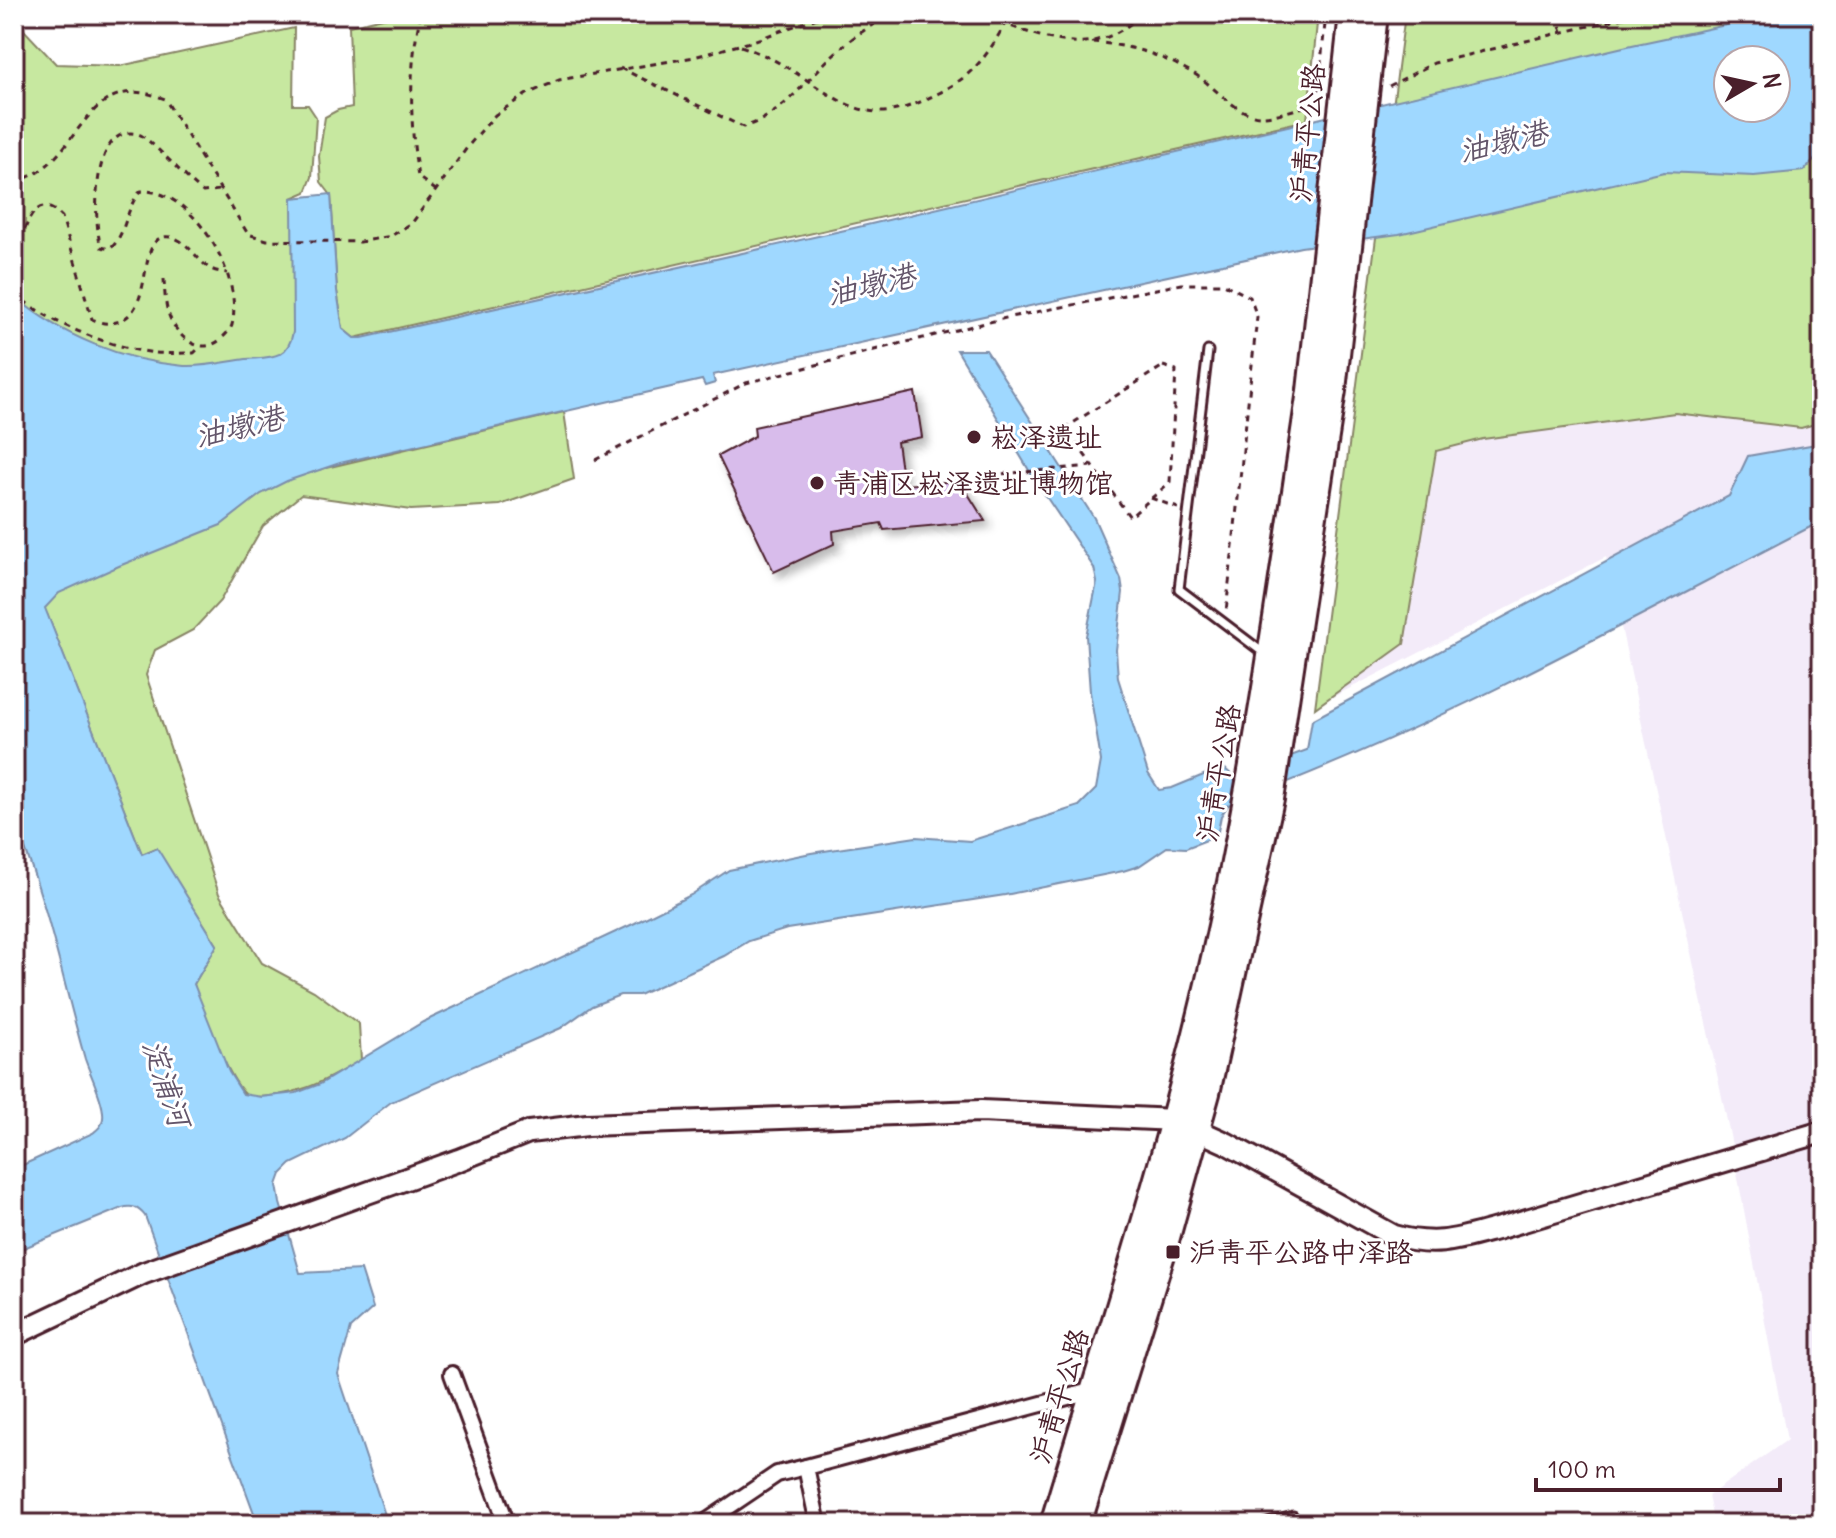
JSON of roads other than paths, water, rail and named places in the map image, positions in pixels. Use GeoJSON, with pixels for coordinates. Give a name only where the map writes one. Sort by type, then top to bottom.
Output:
{"type":"FeatureCollection","features":[{"type":"Feature","properties":{"kind":"highway","name":"沪青平公路"},"geometry":{"type":"LineString","coordinates":[[1054,1524],[1094,1390],[1186,1124],[1254,768],[1270,658],[1321,390],[1353,14]]}},
{"type":"Feature","properties":{"kind":"highway","name":"沪青平公路"},"geometry":{"type":"LineString","coordinates":[[1077,1524],[1186,1124],[1270,799],[1321,390],[1374,14]]}},
{"type":"Feature","properties":{"kind":"street"},"geometry":{"type":"LineString","coordinates":[[14,1335],[144,1273],[529,1132],[587,1125],[981,1111],[1186,1124],[1394,1236],[1422,1244],[1450,1241],[1500,1228],[1822,1132]]}},
{"type":"Feature","properties":{"kind":"street"},"geometry":{"type":"LineString","coordinates":[[452,1374],[507,1524]]}},
{"type":"Feature","properties":{"kind":"street"},"geometry":{"type":"LineString","coordinates":[[703,1524],[777,1474],[1094,1390]]}},
{"type":"Feature","properties":{"kind":"street"},"geometry":{"type":"LineString","coordinates":[[806,1467],[818,1524]]}},
{"type":"Feature","properties":{"kind":"lane"},"geometry":{"type":"LineString","coordinates":[[1208,351],[1179,589],[1270,658]]}},
{"type":"Feature","properties":{"kind":"lane"},"geometry":{"type":"LineString","coordinates":[[1264,1524],[1293,1516]]}},
{"type":"Feature","properties":{"kind":"water"},"geometry":{"type":"Polygon","coordinates":[[[1778,14],[1822,14],[1822,152],[1804,171],[1754,176],[1664,172],[1399,234],[1301,247],[713,375],[715,383],[705,386],[702,380],[340,463],[287,481],[261,494],[221,525],[59,593],[45,608],[142,854],[157,848],[217,945],[194,984],[229,1072],[243,1094],[261,1097],[296,1093],[320,1084],[423,1022],[635,923],[691,895],[729,870],[811,853],[916,837],[970,841],[1079,806],[1096,789],[1101,761],[1090,692],[1086,636],[1097,582],[1094,568],[1033,477],[957,350],[986,350],[1094,518],[1121,579],[1123,592],[1116,650],[1118,678],[1148,773],[1159,790],[1172,788],[1223,767],[1234,777],[1307,750],[1312,720],[1729,496],[1748,456],[1822,443],[1822,521],[1455,709],[1228,805],[1221,816],[1217,836],[1186,848],[1167,847],[1139,866],[1123,871],[1005,895],[787,929],[749,941],[724,956],[639,995],[620,995],[592,1006],[561,1028],[391,1102],[345,1138],[291,1164],[281,1174],[277,1185],[300,1273],[361,1270],[373,1308],[351,1328],[338,1374],[388,1524],[258,1524],[145,1216],[135,1208],[122,1208],[14,1252],[14,1169],[93,1133],[102,1123],[103,1112],[85,1059],[45,909],[14,821],[14,296],[72,334],[116,352],[161,363],[207,365],[277,355],[291,341],[292,198],[331,194],[337,291],[343,329],[354,338],[854,228],[1632,45],[1778,14]]]}},
{"type":"Feature","properties":{"kind":"place","name":"崧泽遗址"},"geometry":{"type":"Point","coordinates":[974,437]}},
{"type":"Feature","properties":{"kind":"place","name":"青浦区崧泽遗址博物馆"},"geometry":{"type":"Point","coordinates":[817,483]}},
{"type":"Feature","properties":{"kind":"place","name":"沪青平公路中泽路"},"geometry":{"type":"Point","coordinates":[1173,1252]}},
{"type":"Feature","properties":{"kind":"water label","name":"油墩港"},"geometry":{"type":"Point","coordinates":[1503,141]}},
{"type":"Feature","properties":{"kind":"water label","name":"油墩港"},"geometry":{"type":"Point","coordinates":[871,284]}},
{"type":"Feature","properties":{"kind":"water label","name":"油墩港"},"geometry":{"type":"Point","coordinates":[239,426]}},
{"type":"Feature","properties":{"kind":"water label","name":"淀浦河"},"geometry":{"type":"Point","coordinates":[167,1083]}}]}
